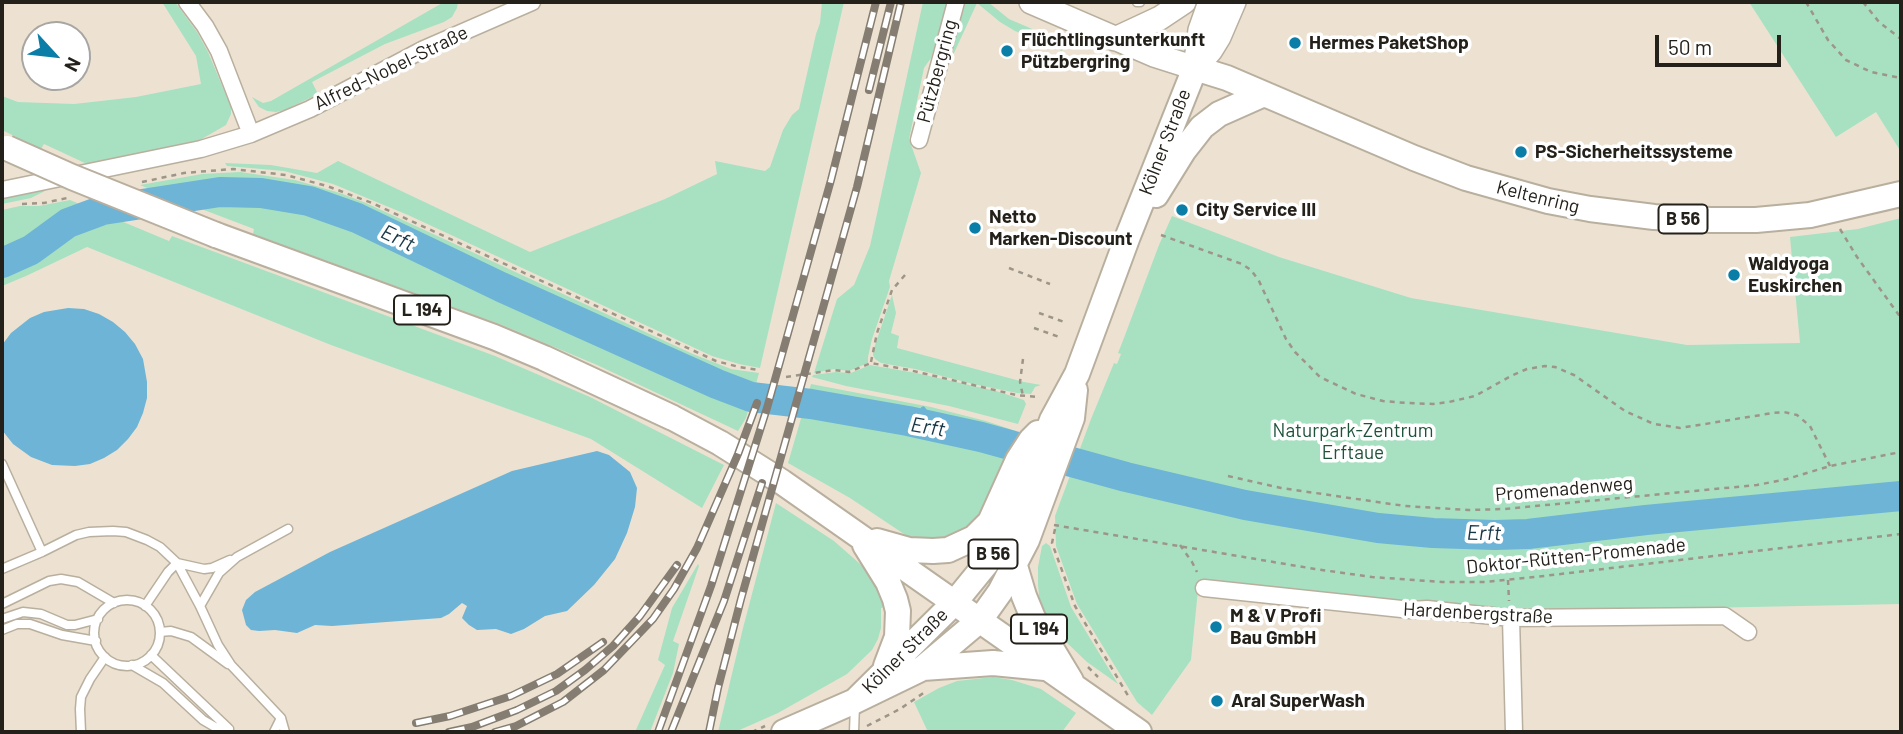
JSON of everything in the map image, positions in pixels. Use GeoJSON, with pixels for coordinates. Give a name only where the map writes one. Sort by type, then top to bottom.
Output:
{"type":"FeatureCollection","features":[{"type":"Feature","properties":{"kind":"main road","name":"Keltenring"},"geometry":{"type":"LineString","coordinates":[[1195,68],[1227,78],[1466,178],[1556,202],[1603,211],[1678,219],[1756,219],[1810,215],[1901,194]]}},
{"type":"Feature","properties":{"kind":"main road","name":"Kölner Straße"},"geometry":{"type":"LineString","coordinates":[[980,620],[1015,566],[1034,510],[1054,412],[1077,374],[1195,68]]}},
{"type":"Feature","properties":{"kind":"main road","name":"B 56"},"geometry":{"type":"LineString","coordinates":[[1128,236],[1202,127],[1219,114],[1264,94]]}},
{"type":"Feature","properties":{"kind":"main road","name":"L 194"},"geometry":{"type":"LineString","coordinates":[[4,146],[85,183],[216,235],[437,315],[555,363],[673,418],[760,466],[955,602]]}},
{"type":"Feature","properties":{"kind":"main road","name":"B 56"},"geometry":{"type":"LineString","coordinates":[[859,536],[909,550],[948,550],[963,545],[990,522],[1034,510],[1018,460],[1054,412]]}},
{"type":"Feature","properties":{"kind":"main road","name":"Kölner Straße"},"geometry":{"type":"LineString","coordinates":[[855,701],[955,602],[986,564],[1008,530],[1034,510]]}},
{"type":"Feature","properties":{"kind":"main road","name":"L 194"},"geometry":{"type":"LineString","coordinates":[[859,536],[888,582],[898,611],[898,637],[885,671]]}},
{"type":"Feature","properties":{"kind":"main road","name":"L 194"},"geometry":{"type":"LineString","coordinates":[[1015,566],[1033,618],[1074,686]]}},
{"type":"Feature","properties":{"kind":"main road","name":"Kölner Straße"},"geometry":{"type":"LineString","coordinates":[[955,602],[1139,732]]}},
{"type":"Feature","properties":{"kind":"main road","name":"B 56"},"geometry":{"type":"LineString","coordinates":[[928,678],[980,620]]}},
{"type":"Feature","properties":{"kind":"main road","name":"B 56"},"geometry":{"type":"LineString","coordinates":[[784,732],[855,701],[928,678],[993,663],[1049,669]]}},
{"type":"Feature","properties":{"kind":"street"},"geometry":{"type":"LineString","coordinates":[[187,2],[219,51],[251,134]]}},
{"type":"Feature","properties":{"kind":"street","name":"Alfred-Nobel-Straße"},"geometry":{"type":"LineString","coordinates":[[2,190],[191,151],[251,134],[310,109],[424,49],[532,2]]}},
{"type":"Feature","properties":{"kind":"street","name":"Pützbergring"},"geometry":{"type":"LineString","coordinates":[[919,139],[956,2]]}},
{"type":"Feature","properties":{"kind":"street"},"geometry":{"type":"LineString","coordinates":[[1031,2],[1154,55],[1195,68]]}},
{"type":"Feature","properties":{"kind":"street"},"geometry":{"type":"LineString","coordinates":[[1115,39],[1160,18],[1184,2]]}},
{"type":"Feature","properties":{"kind":"street","name":"Kölner Straße"},"geometry":{"type":"LineString","coordinates":[[1195,68],[1200,30],[1210,2]]}},
{"type":"Feature","properties":{"kind":"street","name":"Kölner Straße"},"geometry":{"type":"LineString","coordinates":[[1195,68],[1212,50],[1234,2]]}},
{"type":"Feature","properties":{"kind":"street","name":"Hardenbergstraße"},"geometry":{"type":"LineString","coordinates":[[1204,588],[1511,618],[1725,616],[1748,632]]}},
{"type":"Feature","properties":{"kind":"street"},"geometry":{"type":"LineString","coordinates":[[1511,618],[1514,732]]}},
{"type":"Feature","properties":{"kind":"lane"},"geometry":{"type":"LineString","coordinates":[[2,464],[42,552]]}},
{"type":"Feature","properties":{"kind":"lane"},"geometry":{"type":"LineString","coordinates":[[177,562],[212,568],[288,529]]}},
{"type":"Feature","properties":{"kind":"lane"},"geometry":{"type":"LineString","coordinates":[[2,569],[76,535],[101,531],[136,535],[160,547],[177,562],[218,645],[231,665],[281,718],[285,732]]}},
{"type":"Feature","properties":{"kind":"lane"},"geometry":{"type":"LineString","coordinates":[[200,606],[219,573],[237,557]]}},
{"type":"Feature","properties":{"kind":"lane"},"geometry":{"type":"LineString","coordinates":[[145,606],[177,562]]}},
{"type":"Feature","properties":{"kind":"lane"},"geometry":{"type":"LineString","coordinates":[[2,604],[49,581],[61,579],[78,582],[114,604]]}},
{"type":"Feature","properties":{"kind":"lane"},"geometry":{"type":"LineString","coordinates":[[130,600],[145,606],[156,617],[160,632],[158,644],[144,661],[132,665],[116,664],[105,657],[97,647],[94,631],[98,619],[114,604],[130,600]]}},
{"type":"Feature","properties":{"kind":"lane"},"geometry":{"type":"LineString","coordinates":[[2,619],[23,612],[41,614],[67,625],[98,619]]}},
{"type":"Feature","properties":{"kind":"lane"},"geometry":{"type":"LineString","coordinates":[[2,630],[17,624],[30,624],[62,635],[96,641]]}},
{"type":"Feature","properties":{"kind":"lane"},"geometry":{"type":"LineString","coordinates":[[160,632],[171,631],[191,637],[231,665]]}},
{"type":"Feature","properties":{"kind":"lane"},"geometry":{"type":"LineString","coordinates":[[151,655],[231,731]]}},
{"type":"Feature","properties":{"kind":"lane"},"geometry":{"type":"LineString","coordinates":[[81,732],[81,697],[105,657]]}},
{"type":"Feature","properties":{"kind":"lane"},"geometry":{"type":"LineString","coordinates":[[132,665],[163,683],[203,720],[215,727],[231,731]]}},
{"type":"Feature","properties":{"kind":"lane"},"geometry":{"type":"LineString","coordinates":[[855,701],[858,731]]}},
{"type":"Feature","properties":{"kind":"lane"},"geometry":{"type":"LineString","coordinates":[[274,732],[281,718]]}},
{"type":"Feature","properties":{"kind":"path"},"geometry":{"type":"LineString","coordinates":[[1806,2],[1828,40],[1846,60],[1871,72],[1901,78]]}},
{"type":"Feature","properties":{"kind":"path"},"geometry":{"type":"LineString","coordinates":[[1863,2],[1879,23],[1901,39]]}},
{"type":"Feature","properties":{"kind":"path"},"geometry":{"type":"LineString","coordinates":[[139,183],[184,173],[233,169],[286,174],[327,186],[383,208],[716,361],[758,370]]}},
{"type":"Feature","properties":{"kind":"path"},"geometry":{"type":"LineString","coordinates":[[1841,231],[1901,318]]}},
{"type":"Feature","properties":{"kind":"path"},"geometry":{"type":"LineString","coordinates":[[1161,235],[1242,264],[1251,270],[1295,352],[1320,377],[1356,394],[1383,401],[1433,404],[1449,402],[1475,396],[1527,369],[1555,367],[1574,375],[1625,411],[1654,424],[1680,428],[1766,414],[1784,412],[1797,415],[1810,426],[1830,466]]}},
{"type":"Feature","properties":{"kind":"path"},"geometry":{"type":"LineString","coordinates":[[1009,268],[1050,284]]}},
{"type":"Feature","properties":{"kind":"path"},"geometry":{"type":"LineString","coordinates":[[871,363],[877,332],[892,290],[905,275]]}},
{"type":"Feature","properties":{"kind":"path"},"geometry":{"type":"LineString","coordinates":[[1039,313],[1067,323]]}},
{"type":"Feature","properties":{"kind":"path"},"geometry":{"type":"LineString","coordinates":[[1034,328],[1062,338]]}},
{"type":"Feature","properties":{"kind":"path"},"geometry":{"type":"LineString","coordinates":[[1023,359],[1020,382],[1023,396]]}},
{"type":"Feature","properties":{"kind":"path"},"geometry":{"type":"LineString","coordinates":[[786,377],[834,370],[849,372],[871,363],[1023,396],[1054,412]]}},
{"type":"Feature","properties":{"kind":"path","name":"Promenadenweg"},"geometry":{"type":"LineString","coordinates":[[1228,476],[1281,488],[1374,502],[1468,510],[1547,506],[1758,485],[1830,466],[1901,452]]}},
{"type":"Feature","properties":{"kind":"path"},"geometry":{"type":"LineString","coordinates":[[1034,510],[1052,543],[1075,606],[1134,705],[1124,698]]}},
{"type":"Feature","properties":{"kind":"path","name":"Doktor-Rütten-Promenade"},"geometry":{"type":"LineString","coordinates":[[1034,510],[1180,545],[1372,577],[1442,582],[1508,580],[1901,534]]}},
{"type":"Feature","properties":{"kind":"path"},"geometry":{"type":"LineString","coordinates":[[1180,545],[1192,562],[1204,588]]}},
{"type":"Feature","properties":{"kind":"path"},"geometry":{"type":"LineString","coordinates":[[1508,580],[1511,618]]}},
{"type":"Feature","properties":{"kind":"path"},"geometry":{"type":"LineString","coordinates":[[1084,664],[1104,682]]}},
{"type":"Feature","properties":{"kind":"path"},"geometry":{"type":"LineString","coordinates":[[858,731],[884,718],[928,678]]}},
{"type":"Feature","properties":{"kind":"green space"},"geometry":{"type":"Polygon","coordinates":[[[162,2],[175,2],[208,52],[231,107],[226,125],[200,140],[87,164],[44,144],[41,149],[2,130],[2,96],[18,102],[74,104],[136,97],[201,84],[196,56],[162,2]]]}},
{"type":"Feature","properties":{"kind":"green space"},"geometry":{"type":"Polygon","coordinates":[[[444,2],[458,2],[452,17],[385,44],[312,82],[318,94],[276,112],[259,107],[252,97],[263,103],[271,101],[444,2]]]}},
{"type":"Feature","properties":{"kind":"green space"},"geometry":{"type":"Polygon","coordinates":[[[822,2],[844,2],[760,368],[712,356],[408,215],[333,184],[284,171],[227,166],[225,163],[271,165],[317,173],[338,161],[530,252],[665,199],[717,174],[715,161],[765,171],[770,167],[783,130],[799,109],[820,23],[822,2]]]}},
{"type":"Feature","properties":{"kind":"green space"},"geometry":{"type":"Polygon","coordinates":[[[923,2],[948,2],[931,58],[924,68],[909,139],[921,173],[889,281],[890,287],[872,339],[868,363],[849,371],[834,369],[814,373],[837,299],[854,285],[870,246],[923,2]]]}},
{"type":"Feature","properties":{"kind":"green space"},"geometry":{"type":"Polygon","coordinates":[[[966,2],[988,2],[1009,19],[1065,43],[1062,51],[1015,31],[977,3],[949,64],[946,63],[966,2]]]}},
{"type":"Feature","properties":{"kind":"green space"},"geometry":{"type":"Polygon","coordinates":[[[1749,2],[1901,2],[1901,152],[1876,112],[1836,137],[1749,2]]]}},
{"type":"Feature","properties":{"kind":"green space"},"geometry":{"type":"Polygon","coordinates":[[[240,172],[295,180],[366,203],[693,354],[731,369],[759,373],[754,391],[500,279],[403,231],[317,196],[299,191],[223,184],[169,197],[140,185],[202,174],[240,172]]]}},
{"type":"Feature","properties":{"kind":"green space"},"geometry":{"type":"Polygon","coordinates":[[[45,189],[31,198],[2,204],[2,197],[45,189]]]}},
{"type":"Feature","properties":{"kind":"green space"},"geometry":{"type":"Polygon","coordinates":[[[233,195],[297,202],[334,213],[372,229],[467,276],[724,394],[750,403],[746,418],[738,431],[597,365],[502,325],[253,234],[254,229],[183,202],[233,195]]]}},
{"type":"Feature","properties":{"kind":"green space"},"geometry":{"type":"Polygon","coordinates":[[[70,200],[89,208],[66,217],[26,246],[2,258],[2,210],[70,200]]]}},
{"type":"Feature","properties":{"kind":"green space"},"geometry":{"type":"Polygon","coordinates":[[[109,216],[169,241],[172,236],[495,356],[590,397],[724,465],[702,508],[591,439],[331,345],[87,247],[2,286],[2,269],[35,254],[74,228],[109,216]]]}},
{"type":"Feature","properties":{"kind":"green space","name":"Naturpark-Zentrum Erftaue"},"geometry":{"type":"Polygon","coordinates":[[[1172,216],[1279,257],[1411,298],[1687,345],[1800,343],[1790,237],[1858,229],[1901,218],[1901,604],[1500,612],[1199,580],[1191,660],[1152,715],[1137,702],[1077,604],[1056,546],[1055,516],[1091,419],[1114,363],[1117,364],[1121,354],[1118,353],[1172,216]]]}},
{"type":"Feature","properties":{"kind":"green space"},"geometry":{"type":"Polygon","coordinates":[[[892,295],[896,313],[891,333],[899,336],[897,348],[1041,385],[1035,387],[1031,394],[1017,393],[881,363],[873,355],[874,348],[892,295]]]}},
{"type":"Feature","properties":{"kind":"green space"},"geometry":{"type":"Polygon","coordinates":[[[870,365],[996,391],[1024,400],[1026,404],[1018,424],[949,406],[812,377],[836,372],[851,373],[870,365]]]}},
{"type":"Feature","properties":{"kind":"green space"},"geometry":{"type":"Polygon","coordinates":[[[811,384],[931,407],[1016,431],[983,510],[964,529],[940,538],[939,544],[910,538],[850,498],[788,463],[811,384]]]}},
{"type":"Feature","properties":{"kind":"green space"},"geometry":{"type":"Polygon","coordinates":[[[776,503],[834,541],[859,563],[878,581],[890,606],[881,608],[881,628],[872,650],[847,674],[778,713],[735,732],[718,732],[743,628],[776,503]]]}},
{"type":"Feature","properties":{"kind":"green space"},"geometry":{"type":"Polygon","coordinates":[[[1046,543],[1050,546],[1071,607],[1118,684],[1087,662],[1063,639],[1051,626],[1040,605],[1038,567],[1042,546],[1046,543]]]}},
{"type":"Feature","properties":{"kind":"green space"},"geometry":{"type":"Polygon","coordinates":[[[698,564],[673,641],[679,644],[673,673],[650,732],[635,732],[665,665],[658,660],[672,608],[698,564]]]}},
{"type":"Feature","properties":{"kind":"green space"},"geometry":{"type":"Polygon","coordinates":[[[993,677],[1041,689],[1076,713],[1062,732],[928,732],[914,702],[957,681],[993,677]]]}},
{"type":"Feature","properties":{"kind":"water"},"geometry":{"type":"Polygon","coordinates":[[[68,308],[99,314],[125,332],[143,359],[147,382],[143,413],[128,439],[104,458],[75,466],[52,465],[31,457],[13,444],[2,430],[2,345],[11,333],[30,318],[44,312],[68,308]]]}},
{"type":"Feature","properties":{"kind":"water"},"geometry":{"type":"Polygon","coordinates":[[[597,451],[609,455],[630,472],[637,488],[635,507],[615,559],[594,585],[567,611],[545,616],[511,634],[496,629],[477,630],[469,625],[462,618],[467,606],[462,603],[441,618],[315,625],[297,633],[251,630],[246,625],[242,610],[246,600],[255,592],[330,552],[512,471],[597,451]]]}},
{"type":"Feature","properties":{"kind":"waterway","name":"Erft"},"geometry":{"type":"LineString","coordinates":[[2,263],[31,250],[68,223],[103,210],[220,192],[261,193],[309,201],[357,218],[501,287],[751,397],[811,404],[908,421],[981,437],[1126,477],[1245,505],[1378,528],[1495,535],[1528,534],[1901,496]]}},
{"type":"Feature","properties":{"kind":"waterway"},"geometry":{"type":"LineString","coordinates":[[923,409],[935,427]]}},
{"type":"Feature","properties":{"kind":"railway"},"geometry":{"type":"LineString","coordinates":[[658,732],[711,586],[767,408],[831,180],[876,2]]}},
{"type":"Feature","properties":{"kind":"railway"},"geometry":{"type":"LineString","coordinates":[[869,90],[891,2]]}},
{"type":"Feature","properties":{"kind":"railway"},"geometry":{"type":"LineString","coordinates":[[709,732],[741,599],[857,187],[901,2]]}},
{"type":"Feature","properties":{"kind":"railway"},"geometry":{"type":"LineString","coordinates":[[495,732],[516,726],[563,702],[604,670],[653,619],[697,548],[757,403]]}},
{"type":"Feature","properties":{"kind":"railway"},"geometry":{"type":"LineString","coordinates":[[671,732],[724,601],[762,483]]}},
{"type":"Feature","properties":{"kind":"railway"},"geometry":{"type":"LineString","coordinates":[[449,732],[472,727],[517,710],[556,691],[585,670],[613,646],[640,616],[677,565]]}},
{"type":"Feature","properties":{"kind":"railway"},"geometry":{"type":"LineString","coordinates":[[416,723],[450,716],[511,696],[557,674],[603,642]]}},
{"type":"Feature","properties":{"kind":"place","name":"Hermes PaketShop"},"geometry":{"type":"Point","coordinates":[1295,43]}},
{"type":"Feature","properties":{"kind":"place","name":"Flüchtlingsunterkunft Pützbergring"},"geometry":{"type":"Point","coordinates":[1007,51]}},
{"type":"Feature","properties":{"kind":"place","name":"PS-Sicherheitssysteme"},"geometry":{"type":"Point","coordinates":[1521,152]}},
{"type":"Feature","properties":{"kind":"place","name":"City Service III"},"geometry":{"type":"Point","coordinates":[1182,210]}},
{"type":"Feature","properties":{"kind":"place","name":"Netto Marken-Discount"},"geometry":{"type":"Point","coordinates":[975,228]}},
{"type":"Feature","properties":{"kind":"place","name":"Waldyoga Euskirchen"},"geometry":{"type":"Point","coordinates":[1734,275]}},
{"type":"Feature","properties":{"kind":"place","name":"M & V Profi Bau GmbH"},"geometry":{"type":"Point","coordinates":[1216,627]}},
{"type":"Feature","properties":{"kind":"place","name":"Aral SuperWash"},"geometry":{"type":"Point","coordinates":[1217,701]}}]}
